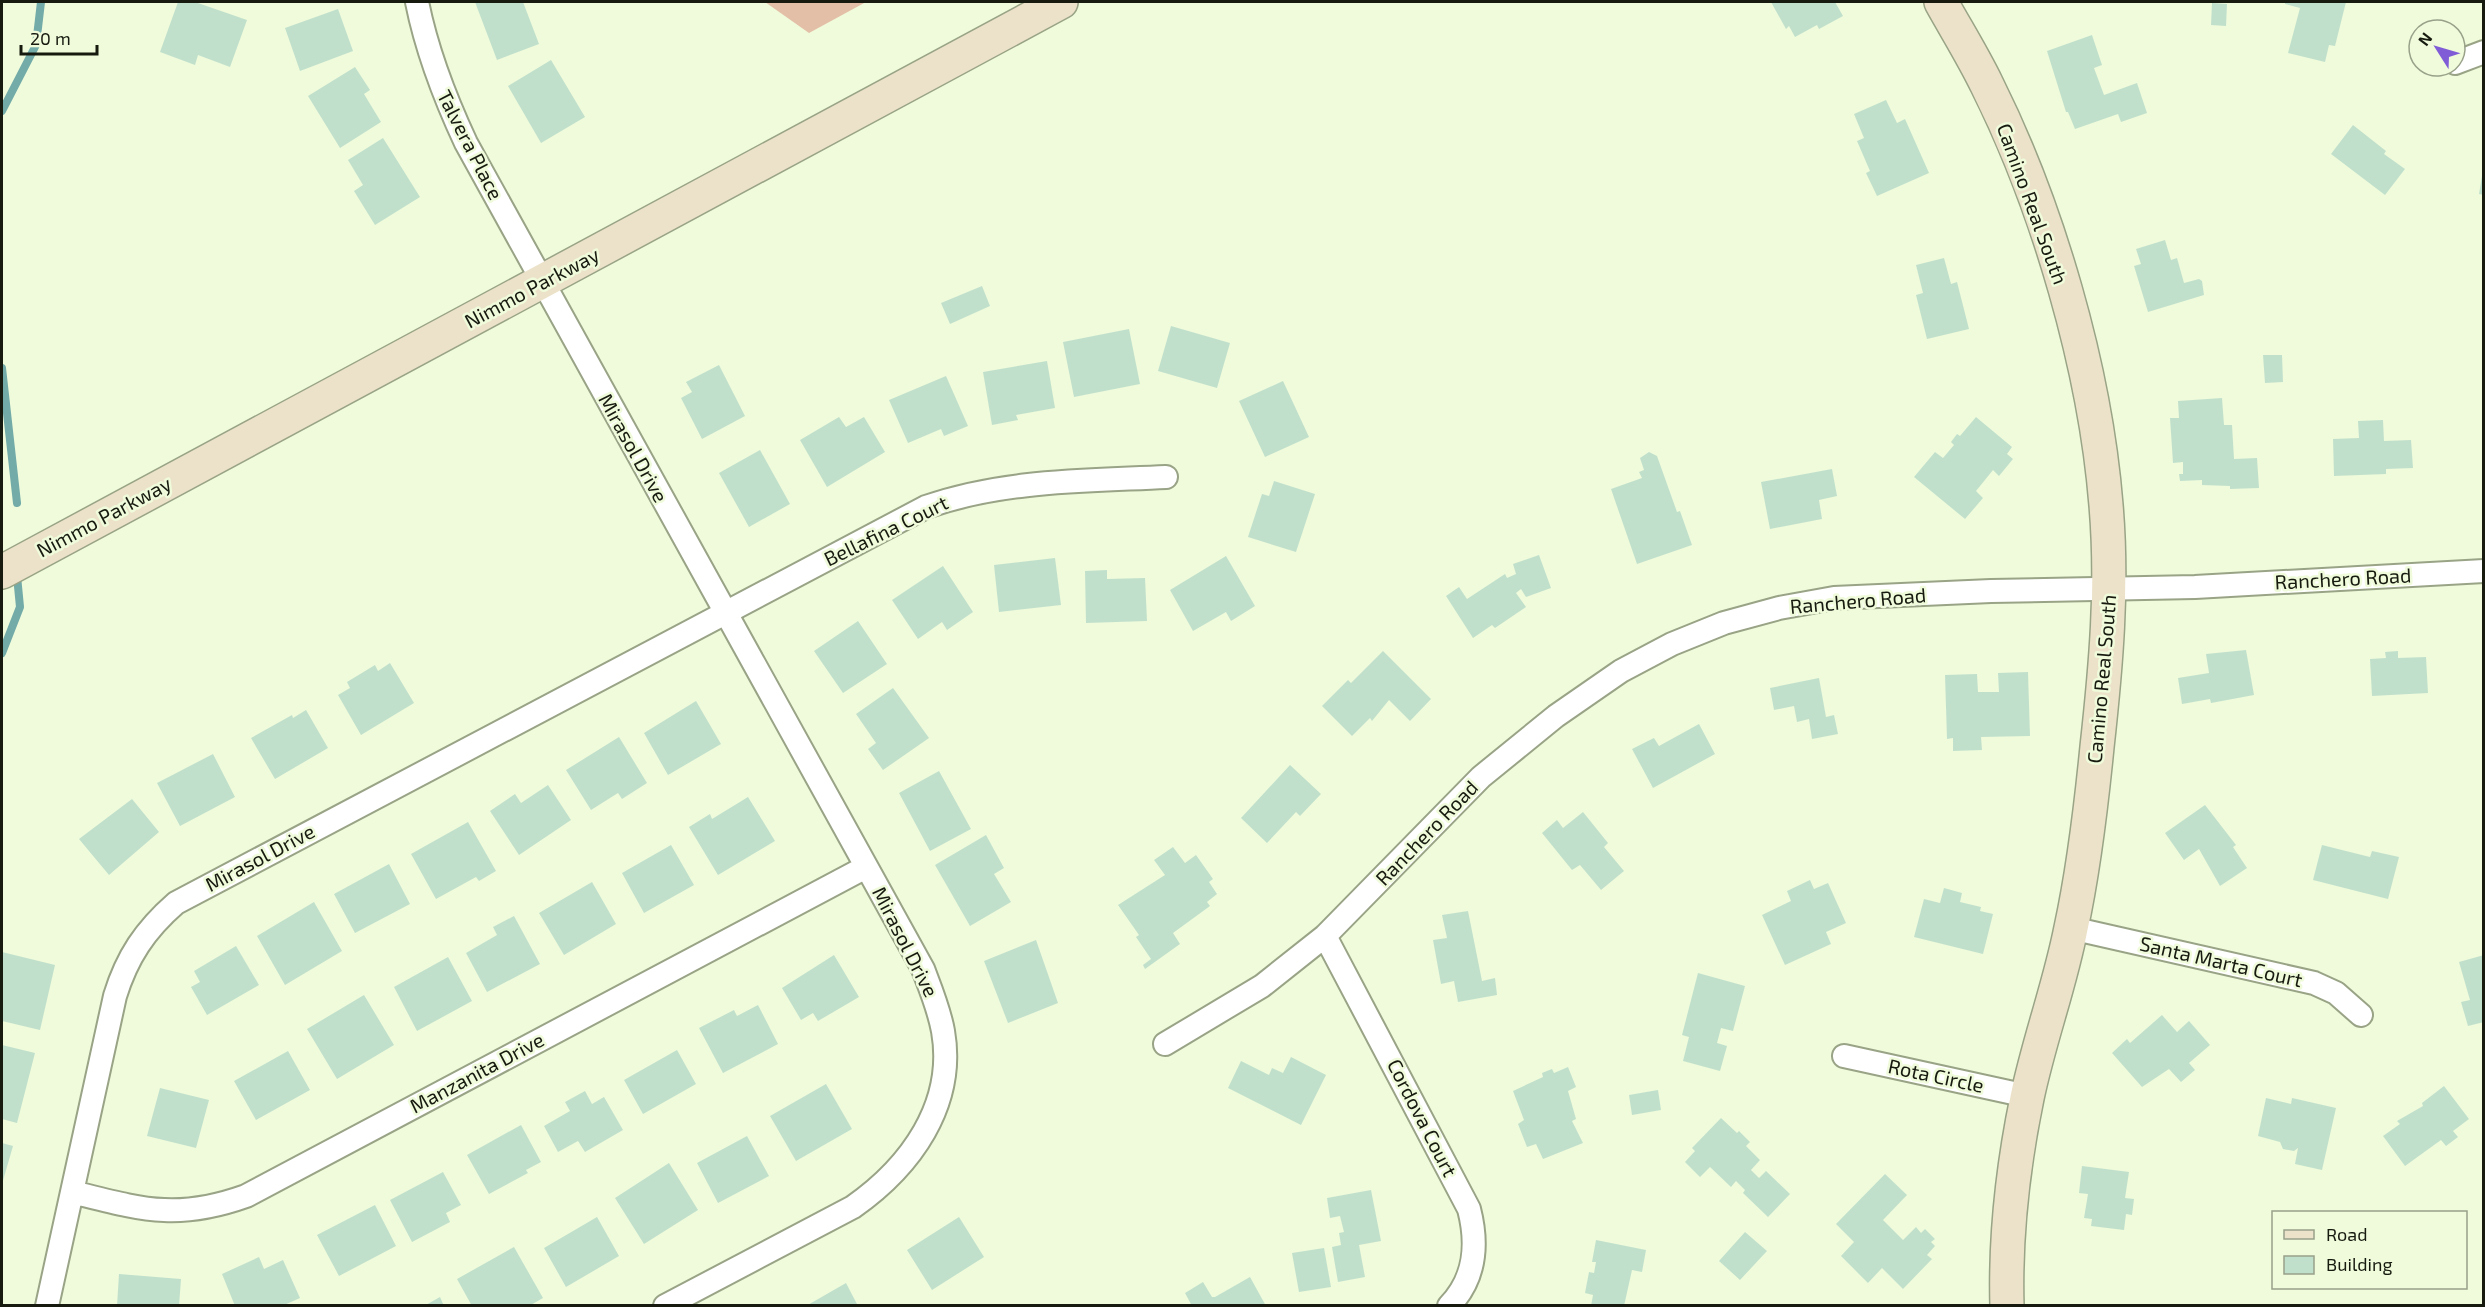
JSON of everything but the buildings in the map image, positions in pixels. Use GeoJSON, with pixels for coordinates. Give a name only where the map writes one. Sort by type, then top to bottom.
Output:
{"type":"FeatureCollection","features":[{"type":"Feature","properties":{"kind":"street","name":"Talvera Place"},"geometry":{"type":"LineString","coordinates":[[417,2],[424,38],[441,90],[466,143],[542,282]]}},
{"type":"Feature","properties":{"kind":"street","name":"Nimmo Parkway"},"geometry":{"type":"LineString","coordinates":[[2,572],[1061,2]]}},
{"type":"Feature","properties":{"kind":"street","name":"Camino Real South"},"geometry":{"type":"LineString","coordinates":[[1941,2],[1987,86],[2017,153],[2048,240],[2071,317],[2096,428],[2106,504],[2110,588],[2109,642],[2086,846],[2071,928],[2027,1096],[2012,1186],[2006,1274],[2007,1305]]}},
{"type":"Feature","properties":{"kind":"street"},"geometry":{"type":"LineString","coordinates":[[2467,58],[2484,52]]}},
{"type":"Feature","properties":{"kind":"street","name":"Mirasol Drive"},"geometry":{"type":"LineString","coordinates":[[542,282],[923,969],[936,1003],[943,1033],[944,1062],[940,1092],[930,1120],[916,1148],[899,1170],[853,1207],[665,1305]]}},
{"type":"Feature","properties":{"kind":"street","name":"Bellafina Court"},"geometry":{"type":"LineString","coordinates":[[725,613],[908,516],[954,497],[1015,485],[1166,477]]}},
{"type":"Feature","properties":{"kind":"street","name":"Ranchero Road"},"geometry":{"type":"LineString","coordinates":[[1165,1044],[1262,986],[1325,936],[1481,777],[1565,710],[1622,670],[1672,644],[1724,623],[1779,608],[1834,598],[2195,587],[2484,571]]}},
{"type":"Feature","properties":{"kind":"street","name":"Mirasol Drive"},"geometry":{"type":"LineString","coordinates":[[47,1305],[123,968],[138,943],[156,921],[176,903],[201,889],[725,613]]}},
{"type":"Feature","properties":{"kind":"street","name":"Manzanita Drive"},"geometry":{"type":"LineString","coordinates":[[72,1192],[139,1209],[163,1212],[200,1210],[246,1196],[866,867]]}},
{"type":"Feature","properties":{"kind":"street","name":"Santa Marta Court"},"geometry":{"type":"LineString","coordinates":[[2071,928],[2314,983],[2336,993],[2361,1016]]}},
{"type":"Feature","properties":{"kind":"street","name":"Cordova Court"},"geometry":{"type":"LineString","coordinates":[[1325,936],[1469,1209],[1475,1232],[1474,1256],[1468,1278],[1449,1305]]}},
{"type":"Feature","properties":{"kind":"street","name":"Rota Circle"},"geometry":{"type":"LineString","coordinates":[[1844,1056],[2027,1096]]}},
{"type":"Feature","properties":{"kind":"shaded area"},"geometry":{"type":"Polygon","coordinates":[[[765,2],[866,2],[809,33],[765,2]]]}},
{"type":"Feature","properties":{"kind":"waterway"},"geometry":{"type":"LineString","coordinates":[[2,111],[36,45],[41,2]]}},
{"type":"Feature","properties":{"kind":"waterway"},"geometry":{"type":"LineString","coordinates":[[2,368],[17,503]]}},
{"type":"Feature","properties":{"kind":"waterway"},"geometry":{"type":"LineString","coordinates":[[2,653],[20,607],[17,576]]}}]}
